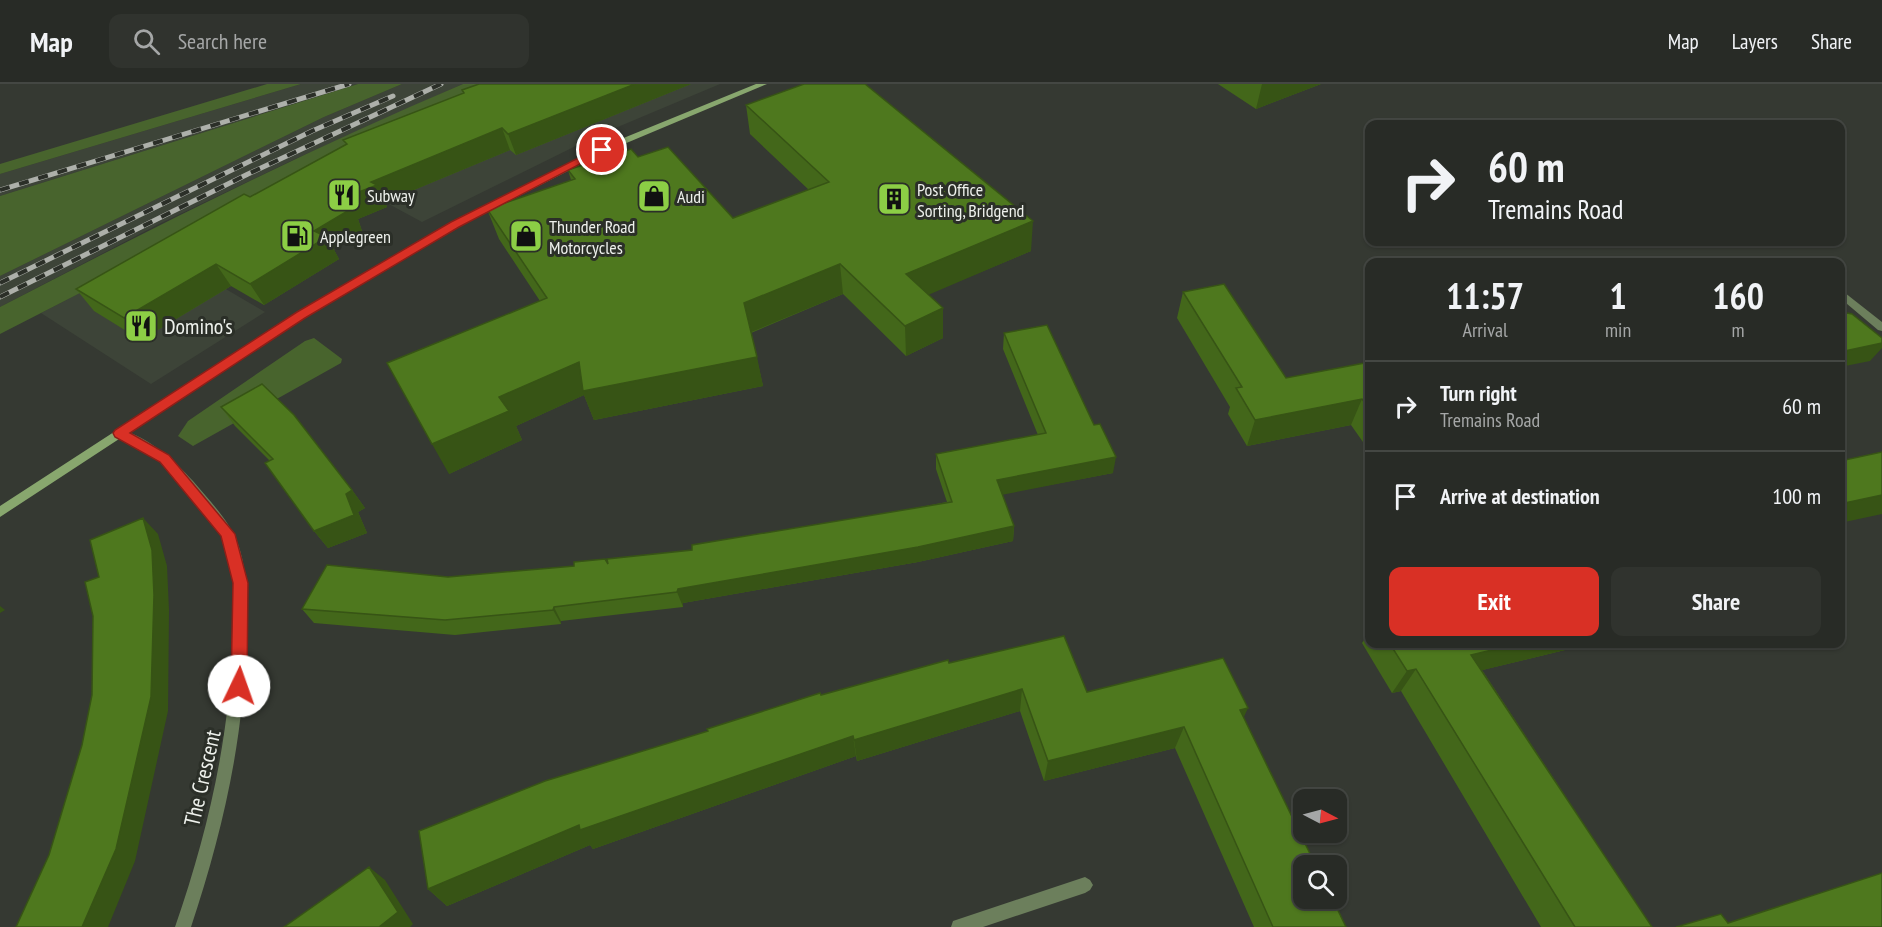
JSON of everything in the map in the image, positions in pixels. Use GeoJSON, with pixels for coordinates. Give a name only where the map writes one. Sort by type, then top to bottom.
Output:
{"type":"FeatureCollection","features":[{"type":"Feature","properties":{"kind":"main road"},"geometry":{"type":"LineString","coordinates":[[0,512],[301,315],[455,225],[602,150],[763,84]]}},
{"type":"Feature","properties":{"kind":"street"},"geometry":{"type":"LineString","coordinates":[[1845,296],[1882,328]]}},
{"type":"Feature","properties":{"kind":"street","name":"The Crescent"},"geometry":{"type":"LineString","coordinates":[[120,433],[165,459],[196,494],[228,534],[241,583],[241,664],[235,730],[219,808],[183,927]]}},
{"type":"Feature","properties":{"kind":"street"},"geometry":{"type":"LineString","coordinates":[[958,927],[1084,885]]}},
{"type":"Feature","properties":{"kind":"shaded area"},"geometry":{"type":"Polygon","coordinates":[[[301,84],[358,84],[0,196],[0,174],[301,84]]]}},
{"type":"Feature","properties":{"kind":"shaded area"},"geometry":{"type":"Polygon","coordinates":[[[402,84],[463,84],[293,160],[157,225],[0,307],[0,276],[324,117],[402,84]]]}},
{"type":"Feature","properties":{"kind":"shaded area"},"geometry":{"type":"Polygon","coordinates":[[[513,84],[720,84],[594,137],[422,222],[324,169],[513,84]]]}},
{"type":"Feature","properties":{"kind":"shaded area"},"geometry":{"type":"Polygon","coordinates":[[[161,251],[265,312],[151,384],[41,313],[161,251]]]}},
{"type":"Feature","properties":{"kind":"green space"},"geometry":{"type":"Polygon","coordinates":[[[267,84],[301,84],[0,174],[0,164],[267,84]]]}},
{"type":"Feature","properties":{"kind":"green space"},"geometry":{"type":"Polygon","coordinates":[[[358,84],[402,84],[324,117],[0,276],[0,196],[358,84]]]}},
{"type":"Feature","properties":{"kind":"green space"},"geometry":{"type":"Polygon","coordinates":[[[463,84],[513,84],[246,208],[0,334],[0,307],[229,191],[463,84]]]}},
{"type":"Feature","properties":{"kind":"green space"},"geometry":{"type":"Polygon","coordinates":[[[314,338],[342,359],[341,363],[193,446],[178,436],[188,421],[305,341],[314,338]]]}},
{"type":"Feature","properties":{"kind":"building"},"geometry":{"type":"Polygon","coordinates":[[[479,84],[635,84],[508,134],[502,128],[371,182],[377,185],[346,197],[351,209],[314,231],[327,237],[250,284],[216,264],[124,318],[76,289],[244,194],[250,197],[347,144],[343,140],[464,93],[462,90],[479,84]]]}},
{"type":"Feature","properties":{"kind":"building"},"geometry":{"type":"Polygon","coordinates":[[[804,84],[865,84],[1033,221],[906,274],[943,308],[905,326],[840,264],[744,303],[757,357],[583,391],[579,362],[499,397],[509,411],[432,444],[387,363],[547,298],[487,209],[575,179],[568,170],[631,149],[638,157],[668,147],[733,218],[829,182],[746,105],[804,84]]]}},
{"type":"Feature","properties":{"kind":"building"},"geometry":{"type":"Polygon","coordinates":[[[1224,284],[1286,378],[1365,363],[1365,403],[1362,399],[1255,420],[1236,388],[1242,387],[1183,292],[1224,284]]]}},
{"type":"Feature","properties":{"kind":"building"},"geometry":{"type":"Polygon","coordinates":[[[1845,314],[1852,314],[1882,338],[1882,343],[1845,351],[1845,314]]]}},
{"type":"Feature","properties":{"kind":"building"},"geometry":{"type":"Polygon","coordinates":[[[1047,325],[1094,425],[1100,424],[1116,457],[997,480],[1014,526],[918,547],[678,589],[677,592],[554,607],[553,610],[445,620],[302,609],[327,565],[448,577],[574,566],[574,562],[605,559],[608,564],[607,559],[692,550],[692,545],[952,502],[936,454],[1046,433],[1004,333],[1047,325]]]}},
{"type":"Feature","properties":{"kind":"building"},"geometry":{"type":"Polygon","coordinates":[[[262,384],[294,415],[352,490],[346,494],[354,515],[314,531],[265,463],[273,459],[221,407],[262,384]]]}},
{"type":"Feature","properties":{"kind":"building"},"geometry":{"type":"Polygon","coordinates":[[[1882,452],[1882,495],[1845,503],[1845,460],[1882,452]]]}},
{"type":"Feature","properties":{"kind":"building"},"geometry":{"type":"Polygon","coordinates":[[[143,518],[152,550],[154,595],[151,697],[116,849],[82,927],[16,927],[49,855],[82,745],[92,695],[93,616],[85,582],[99,577],[90,540],[143,518]]]}},
{"type":"Feature","properties":{"kind":"building"},"geometry":{"type":"Polygon","coordinates":[[[1064,636],[1087,692],[1223,658],[1248,708],[1240,710],[1293,819],[1293,843],[1305,843],[1311,855],[1293,855],[1293,909],[1337,909],[1346,927],[1273,927],[1184,727],[1048,761],[1022,689],[854,740],[853,736],[580,830],[579,825],[428,889],[419,831],[545,781],[708,731],[707,729],[820,693],[821,695],[948,660],[949,663],[1064,636]]]}},
{"type":"Feature","properties":{"kind":"building"},"geometry":{"type":"Polygon","coordinates":[[[1393,648],[1500,648],[1471,655],[1652,927],[1575,927],[1416,669],[1407,671],[1393,648]]]}},
{"type":"Feature","properties":{"kind":"building"},"geometry":{"type":"Polygon","coordinates":[[[369,867],[398,912],[379,927],[284,927],[369,867]]]}},
{"type":"Feature","properties":{"kind":"building"},"geometry":{"type":"Polygon","coordinates":[[[1882,873],[1882,927],[1676,927],[1721,914],[1728,923],[1882,873]]]}},
{"type":"Feature","properties":{"kind":"railway"},"geometry":{"type":"LineString","coordinates":[[0,190],[349,84]]}},
{"type":"Feature","properties":{"kind":"railway"},"geometry":{"type":"LineString","coordinates":[[0,297],[248,174],[441,84]]}},
{"type":"Feature","properties":{"kind":"railway"},"geometry":{"type":"LineString","coordinates":[[0,283],[312,131],[393,96]]}},
{"type":"Feature","properties":{"kind":"place","name":"Subway"},"geometry":{"type":"Point","coordinates":[344,195]}},
{"type":"Feature","properties":{"kind":"place","name":"Audi"},"geometry":{"type":"Point","coordinates":[654,196]}},
{"type":"Feature","properties":{"kind":"place","name":"Post Office Sorting, Bridgend"},"geometry":{"type":"Point","coordinates":[894,199]}},
{"type":"Feature","properties":{"kind":"place","name":"Applegreen"},"geometry":{"type":"Point","coordinates":[297,236]}},
{"type":"Feature","properties":{"kind":"place","name":"Thunder Road Motorcycles"},"geometry":{"type":"Point","coordinates":[526,236]}},
{"type":"Feature","properties":{"kind":"place","name":"Domino's"},"geometry":{"type":"Point","coordinates":[141,326]}},
{"type":"Feature","properties":{"kind":"route"},"geometry":{"type":"LineString","coordinates":[[239,686],[241,583],[228,534],[165,459],[120,433],[301,315],[455,225],[602,150]]}}]}
